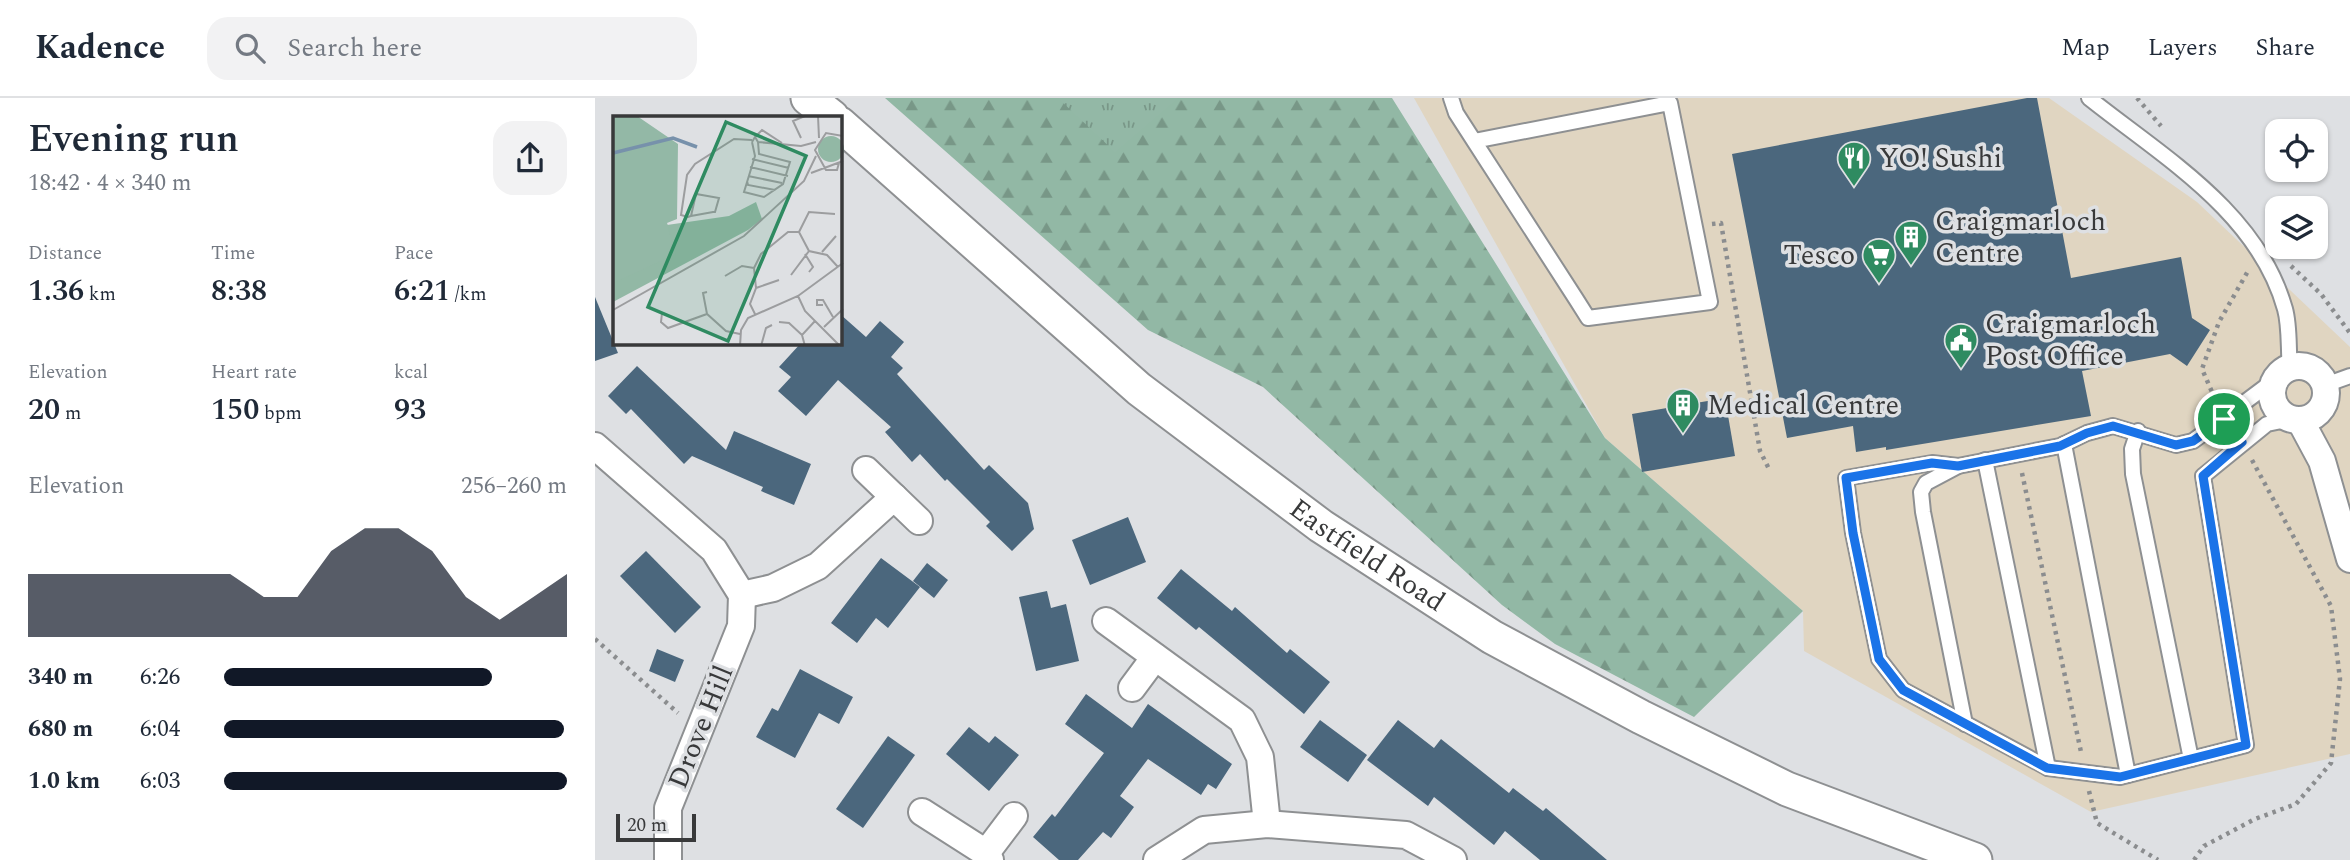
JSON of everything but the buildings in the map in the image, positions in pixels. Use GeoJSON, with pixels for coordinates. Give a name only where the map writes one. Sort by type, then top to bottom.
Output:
{"type":"FeatureCollection","features":[{"type":"Feature","properties":{"kind":"street"},"geometry":{"type":"LineString","coordinates":[[808,98],[831,116]]}},
{"type":"Feature","properties":{"kind":"street","name":"Eastfield Road"},"geometry":{"type":"LineString","coordinates":[[842,126],[1139,389],[1321,526],[1492,636],[1641,718],[1787,789],[1975,860]]}},
{"type":"Feature","properties":{"kind":"street"},"geometry":{"type":"LineString","coordinates":[[2295,419],[2316,414],[2323,406],[2325,385],[2318,373],[2307,367],[2283,373],[2273,397],[2277,408],[2295,419],[2322,461],[2350,559]]}},
{"type":"Feature","properties":{"kind":"street"},"geometry":{"type":"LineString","coordinates":[[595,446],[714,550],[742,595],[773,588],[818,566],[894,497]]}},
{"type":"Feature","properties":{"kind":"street"},"geometry":{"type":"LineString","coordinates":[[866,470],[919,521]]}},
{"type":"Feature","properties":{"kind":"street","name":"Drove Hill"},"geometry":{"type":"LineString","coordinates":[[668,860],[668,808],[741,626],[742,595]]}},
{"type":"Feature","properties":{"kind":"street"},"geometry":{"type":"LineString","coordinates":[[1106,621],[1242,720],[1260,757],[1267,824]]}},
{"type":"Feature","properties":{"kind":"street"},"geometry":{"type":"LineString","coordinates":[[1132,688],[1156,657]]}},
{"type":"Feature","properties":{"kind":"street"},"geometry":{"type":"LineString","coordinates":[[922,812],[988,857],[1014,816]]}},
{"type":"Feature","properties":{"kind":"street"},"geometry":{"type":"LineString","coordinates":[[1157,860],[1204,830],[1267,824],[1406,835],[1453,860]]}},
{"type":"Feature","properties":{"kind":"lane"},"geometry":{"type":"LineString","coordinates":[[1451,98],[1456,113],[1474,141],[1588,318],[1710,302],[1670,103],[1474,141]]}},
{"type":"Feature","properties":{"kind":"lane"},"geometry":{"type":"LineString","coordinates":[[2089,98],[2236,219],[2265,251]]}},
{"type":"Feature","properties":{"kind":"lane"},"geometry":{"type":"LineString","coordinates":[[1965,724],[1921,492],[1926,483],[1958,466],[2064,444],[2087,433],[2113,426],[2138,431],[2176,445],[2193,441],[2283,373],[2286,312],[2271,259]]}},
{"type":"Feature","properties":{"kind":"lane"},"geometry":{"type":"LineString","coordinates":[[2325,385],[2350,376]]}},
{"type":"Feature","properties":{"kind":"lane"},"geometry":{"type":"LineString","coordinates":[[1958,466],[1932,463],[1846,478],[1853,533],[1879,659],[1903,690],[2047,768],[2120,777],[2246,745],[2203,476],[2267,424],[2295,419]]}},
{"type":"Feature","properties":{"kind":"lane"},"geometry":{"type":"LineString","coordinates":[[2138,431],[2131,456],[2133,474],[2190,759]]}},
{"type":"Feature","properties":{"kind":"lane"},"geometry":{"type":"LineString","coordinates":[[2064,444],[2128,775]]}},
{"type":"Feature","properties":{"kind":"lane"},"geometry":{"type":"LineString","coordinates":[[1986,460],[2047,768]]}},
{"type":"Feature","properties":{"kind":"path"},"geometry":{"type":"LineString","coordinates":[[2137,98],[2168,134]]}},
{"type":"Feature","properties":{"kind":"path"},"geometry":{"type":"LineString","coordinates":[[1712,237],[1710,225],[1721,223],[1760,451],[1770,471]]}},
{"type":"Feature","properties":{"kind":"path"},"geometry":{"type":"LineString","coordinates":[[2224,419],[2202,369],[2220,322],[2249,268],[2266,259]]}},
{"type":"Feature","properties":{"kind":"path"},"geometry":{"type":"LineString","coordinates":[[2273,259],[2321,294],[2350,333]]}},
{"type":"Feature","properties":{"kind":"path"},"geometry":{"type":"LineString","coordinates":[[2194,860],[2204,846],[2255,819],[2296,804],[2331,763],[2340,679],[2331,606],[2242,442]]}},
{"type":"Feature","properties":{"kind":"path"},"geometry":{"type":"LineString","coordinates":[[2018,453],[2097,823],[2158,860]]}},
{"type":"Feature","properties":{"kind":"path"},"geometry":{"type":"LineString","coordinates":[[595,639],[700,732]]}},
{"type":"Feature","properties":{"kind":"shaded area"},"geometry":{"type":"Polygon","coordinates":[[[1414,98],[2049,98],[2197,202],[2350,347],[2350,754],[2091,812],[1804,651],[1803,611],[1605,438],[1414,98]]]}},
{"type":"Feature","properties":{"kind":"green space"},"geometry":{"type":"Polygon","coordinates":[[[885,98],[1058,98],[1115,152],[1178,98],[1392,98],[1605,438],[1803,611],[1694,717],[1555,644],[1502,605],[1263,387],[1148,330],[885,98]]]}},
{"type":"Feature","properties":{"kind":"green space"},"geometry":{"type":"Polygon","coordinates":[[[963,98],[1204,98],[1113,187],[963,98]]]}},
{"type":"Feature","properties":{"kind":"place","name":"YO! Sushi"},"geometry":{"type":"Point","coordinates":[1854,188]}},
{"type":"Feature","properties":{"kind":"place","name":"Craigmarloch Centre"},"geometry":{"type":"Point","coordinates":[1911,267]}},
{"type":"Feature","properties":{"kind":"place","name":"Tesco"},"geometry":{"type":"Point","coordinates":[1879,285]}},
{"type":"Feature","properties":{"kind":"place","name":"Craigmarloch Post Office"},"geometry":{"type":"Point","coordinates":[1961,370]}},
{"type":"Feature","properties":{"kind":"place","name":"Medical Centre"},"geometry":{"type":"Point","coordinates":[1683,435]}},
{"type":"Feature","properties":{"kind":"route"},"geometry":{"type":"LineString","coordinates":[[2224,419],[2242,442],[2203,476],[2246,745],[2120,777],[2047,768],[1903,690],[1879,659],[1853,533],[1846,478],[1932,463],[1958,466],[2060,446],[2087,433],[2113,426],[2138,431],[2176,445],[2193,441],[2224,419]]}}]}
